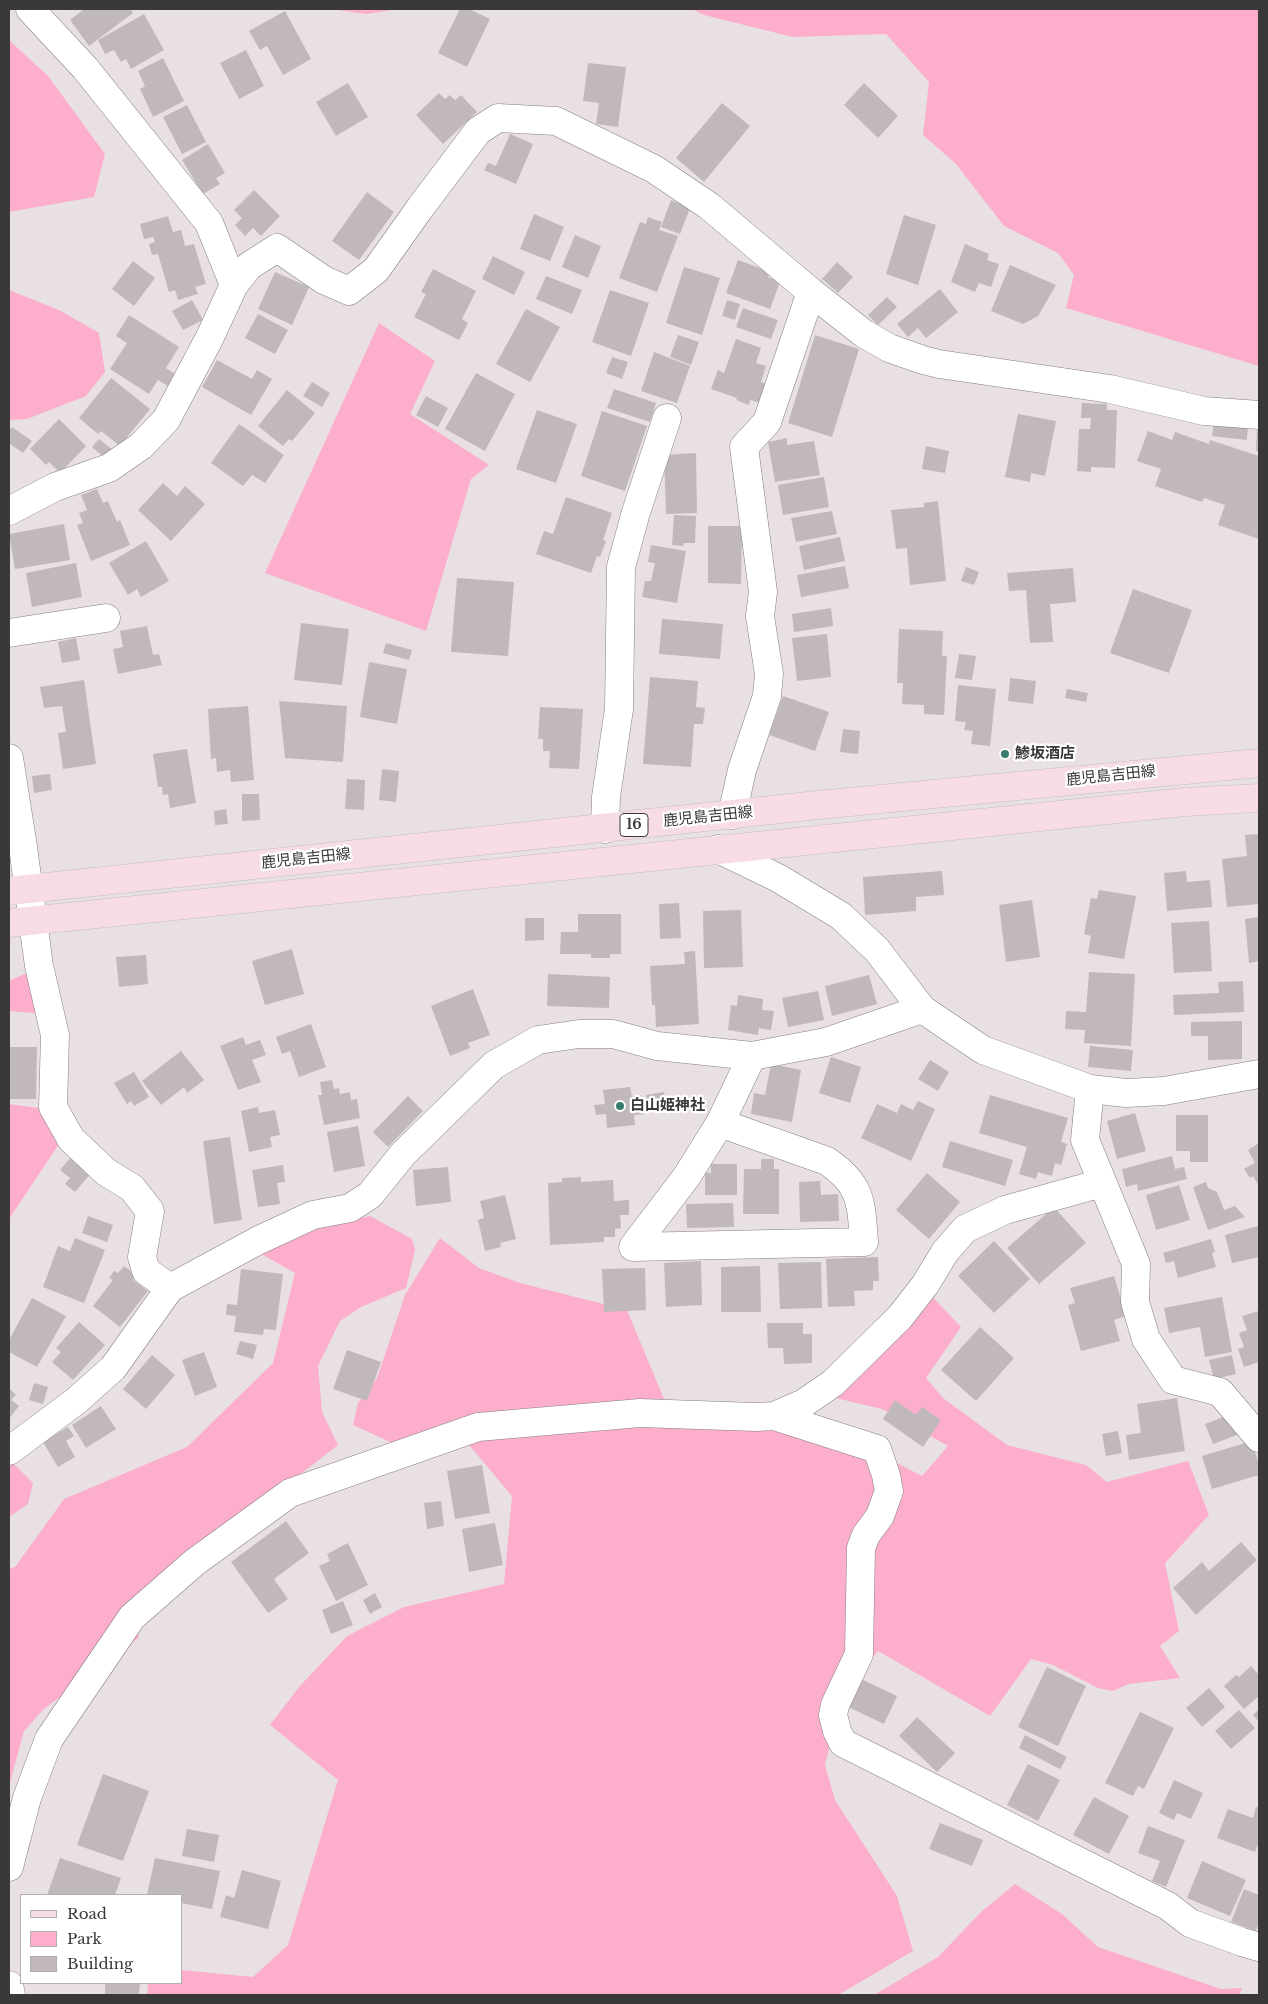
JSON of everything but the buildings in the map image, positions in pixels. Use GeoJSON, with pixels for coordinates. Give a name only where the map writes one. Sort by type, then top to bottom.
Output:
{"type":"FeatureCollection","features":[{"type":"Feature","properties":{"kind":"main road","name":"鹿児島吉田線"},"geometry":{"type":"LineString","coordinates":[[18,890],[732,815],[1192,768],[1259,763]]}},
{"type":"Feature","properties":{"kind":"main road","name":"16"},"geometry":{"type":"LineString","coordinates":[[21,922],[1186,802],[1259,798]]}},
{"type":"Feature","properties":{"kind":"street"},"geometry":{"type":"LineString","coordinates":[[30,9],[85,68],[209,223],[234,285]]}},
{"type":"Feature","properties":{"kind":"street"},"geometry":{"type":"LineString","coordinates":[[9,511],[55,487],[109,468],[141,446],[166,420],[210,337],[234,285],[249,266],[277,248],[324,280],[349,291],[376,270],[478,131],[498,118],[556,121],[654,169],[709,206],[811,292],[863,333],[889,348],[923,360],[1110,389],[1204,411],[1259,414]]}},
{"type":"Feature","properties":{"kind":"street"},"geometry":{"type":"LineString","coordinates":[[732,815],[742,770],[766,696],[769,674],[760,616],[763,592],[744,446],[767,422],[811,292]]}},
{"type":"Feature","properties":{"kind":"street"},"geometry":{"type":"LineString","coordinates":[[605,828],[606,796],[619,709],[621,567],[636,512],[667,418]]}},
{"type":"Feature","properties":{"kind":"street"},"geometry":{"type":"LineString","coordinates":[[9,632],[106,618]]}},
{"type":"Feature","properties":{"kind":"street"},"geometry":{"type":"LineString","coordinates":[[9,758],[21,922],[38,966],[55,1035],[53,1107],[72,1139],[106,1172],[132,1188],[150,1211],[142,1257],[146,1270],[170,1288]]}},
{"type":"Feature","properties":{"kind":"street"},"geometry":{"type":"LineString","coordinates":[[718,849],[778,878],[841,916],[877,950],[922,1009],[983,1050],[1090,1088],[1126,1093],[1164,1091],[1259,1074]]}},
{"type":"Feature","properties":{"kind":"street"},"geometry":{"type":"LineString","coordinates":[[9,1451],[76,1401],[113,1368],[170,1288],[277,1231],[313,1215],[350,1208],[370,1195],[403,1154],[494,1065],[538,1040],[580,1034],[613,1034],[657,1046],[752,1056],[826,1042],[922,1009]]}},
{"type":"Feature","properties":{"kind":"street"},"geometry":{"type":"LineString","coordinates":[[720,1123],[827,1161],[840,1170],[850,1179],[861,1201],[864,1242],[633,1247],[687,1176],[720,1123],[752,1056]]}},
{"type":"Feature","properties":{"kind":"street"},"geometry":{"type":"LineString","coordinates":[[1090,1088],[1086,1140],[1136,1264],[1135,1302],[1146,1338],[1174,1380],[1220,1392],[1259,1438]]}},
{"type":"Feature","properties":{"kind":"street"},"geometry":{"type":"LineString","coordinates":[[9,1867],[27,1798],[49,1739],[132,1617],[195,1562],[290,1493],[478,1427],[640,1413],[774,1416],[804,1403],[833,1383],[900,1317],[925,1285],[945,1252],[965,1229],[1005,1210],[1102,1183]]}},
{"type":"Feature","properties":{"kind":"street"},"geometry":{"type":"LineString","coordinates":[[774,1416],[877,1449],[886,1475],[889,1491],[885,1504],[880,1516],[866,1535],[859,1557],[859,1654],[842,1687],[833,1715],[837,1731],[844,1743],[1168,1906],[1190,1923],[1259,1947]]}},
{"type":"Feature","properties":{"kind":"street"},"geometry":{"type":"LineString","coordinates":[[9,1985],[11,1995]]}},
{"type":"Feature","properties":{"kind":"green space"},"geometry":{"type":"Polygon","coordinates":[[[329,9],[398,9],[367,14],[329,9]]]}},
{"type":"Feature","properties":{"kind":"green space"},"geometry":{"type":"Polygon","coordinates":[[[692,9],[1259,9],[1259,366],[1066,308],[1074,275],[1058,253],[1004,226],[956,164],[923,135],[929,82],[886,34],[793,37],[704,15],[692,9]]]}},
{"type":"Feature","properties":{"kind":"green space"},"geometry":{"type":"Polygon","coordinates":[[[9,40],[48,76],[105,154],[94,197],[9,212],[9,40]]]}},
{"type":"Feature","properties":{"kind":"green space"},"geometry":{"type":"Polygon","coordinates":[[[9,290],[59,310],[99,333],[105,372],[86,396],[27,419],[9,420],[9,290]]]}},
{"type":"Feature","properties":{"kind":"green space"},"geometry":{"type":"Polygon","coordinates":[[[379,323],[435,361],[410,414],[489,465],[471,479],[426,631],[265,573],[379,323]]]}},
{"type":"Feature","properties":{"kind":"green space"},"geometry":{"type":"Polygon","coordinates":[[[29,972],[46,1014],[9,1011],[9,981],[29,972]]]}},
{"type":"Feature","properties":{"kind":"green space"},"geometry":{"type":"Polygon","coordinates":[[[9,1104],[39,1108],[61,1141],[9,1219],[9,1104]]]}},
{"type":"Feature","properties":{"kind":"green space"},"geometry":{"type":"Polygon","coordinates":[[[370,1216],[412,1239],[415,1250],[406,1288],[361,1307],[340,1321],[318,1366],[322,1412],[338,1445],[145,1595],[138,1638],[44,1709],[24,1731],[9,1786],[9,1569],[15,1567],[64,1499],[187,1447],[273,1363],[295,1273],[256,1251],[287,1235],[370,1216]]]}},
{"type":"Feature","properties":{"kind":"green space"},"geometry":{"type":"Polygon","coordinates":[[[440,1238],[479,1268],[520,1283],[627,1310],[669,1411],[831,1429],[922,1476],[948,1446],[882,1409],[815,1393],[926,1290],[961,1327],[926,1378],[943,1398],[1007,1445],[1086,1465],[1107,1482],[1188,1461],[1209,1515],[1165,1563],[1179,1631],[1160,1646],[1180,1678],[1129,1684],[1113,1691],[1098,1688],[1053,1665],[1031,1659],[990,1716],[878,1651],[842,1695],[825,1765],[835,1800],[897,1896],[913,1951],[838,1995],[147,1995],[148,1984],[182,1984],[182,1970],[253,1977],[288,1945],[338,1780],[270,1725],[299,1687],[347,1636],[404,1607],[504,1584],[512,1496],[464,1439],[390,1442],[353,1425],[358,1403],[377,1378],[405,1295],[440,1238]]]}},
{"type":"Feature","properties":{"kind":"green space"},"geometry":{"type":"Polygon","coordinates":[[[9,1459],[33,1483],[28,1504],[9,1517],[9,1459]]]}},
{"type":"Feature","properties":{"kind":"green space"},"geometry":{"type":"Polygon","coordinates":[[[1015,1884],[1062,1914],[1098,1947],[1221,1989],[1242,1988],[1239,1995],[874,1995],[938,1957],[981,1912],[1015,1884]]]}},
{"type":"Feature","properties":{"kind":"place","name":"鯵坂酒店"},"geometry":{"type":"Point","coordinates":[1005,754]}},
{"type":"Feature","properties":{"kind":"place","name":"白山姫神社"},"geometry":{"type":"Point","coordinates":[620,1106]}}]}
